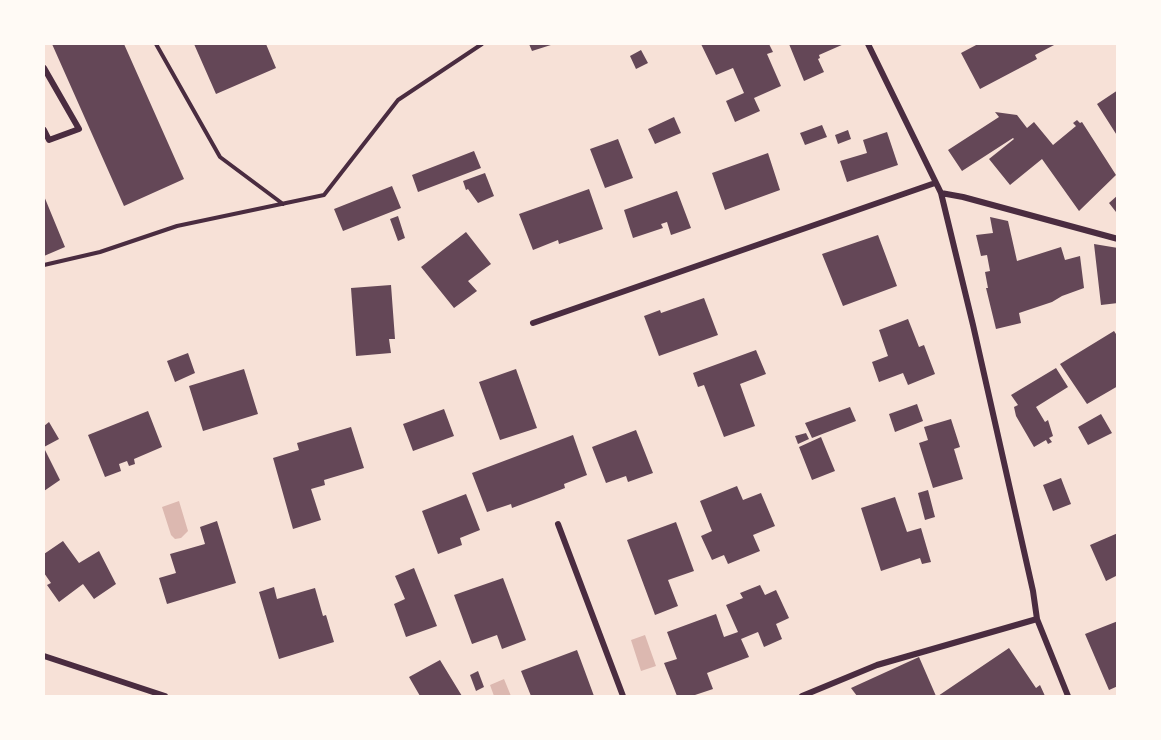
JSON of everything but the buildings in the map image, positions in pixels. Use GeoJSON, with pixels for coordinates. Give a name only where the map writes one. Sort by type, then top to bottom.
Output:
{"type":"FeatureCollection","features":[{"type":"Feature","properties":{"kind":"street"},"geometry":{"type":"LineString","coordinates":[[868,44],[941,193],[1033,591],[1037,619],[1068,696]]}},
{"type":"Feature","properties":{"kind":"street"},"geometry":{"type":"LineString","coordinates":[[44,68],[79,129],[49,140],[44,130]]}},
{"type":"Feature","properties":{"kind":"street"},"geometry":{"type":"LineString","coordinates":[[533,323],[935,183]]}},
{"type":"Feature","properties":{"kind":"street"},"geometry":{"type":"LineString","coordinates":[[941,193],[1118,239]]}},
{"type":"Feature","properties":{"kind":"street"},"geometry":{"type":"LineString","coordinates":[[558,524],[623,696]]}},
{"type":"Feature","properties":{"kind":"street"},"geometry":{"type":"LineString","coordinates":[[802,696],[877,665],[1037,619]]}},
{"type":"Feature","properties":{"kind":"street"},"geometry":{"type":"LineString","coordinates":[[44,656],[165,696]]}},
{"type":"Feature","properties":{"kind":"path"},"geometry":{"type":"LineString","coordinates":[[156,44],[220,157],[283,204]]}},
{"type":"Feature","properties":{"kind":"path"},"geometry":{"type":"LineString","coordinates":[[44,265],[100,252],[177,226],[324,195],[398,100],[482,44]]}},
{"type":"Feature","properties":{"kind":"shaded area"},"geometry":{"type":"Polygon","coordinates":[[[179,501],[188,531],[181,538],[175,539],[171,535],[162,507],[179,501]]]}},
{"type":"Feature","properties":{"kind":"shaded area"},"geometry":{"type":"Polygon","coordinates":[[[645,635],[656,666],[641,671],[631,640],[645,635]]]}},
{"type":"Feature","properties":{"kind":"shaded area"},"geometry":{"type":"Polygon","coordinates":[[[504,679],[511,696],[494,696],[490,685],[504,679]]]}}]}
